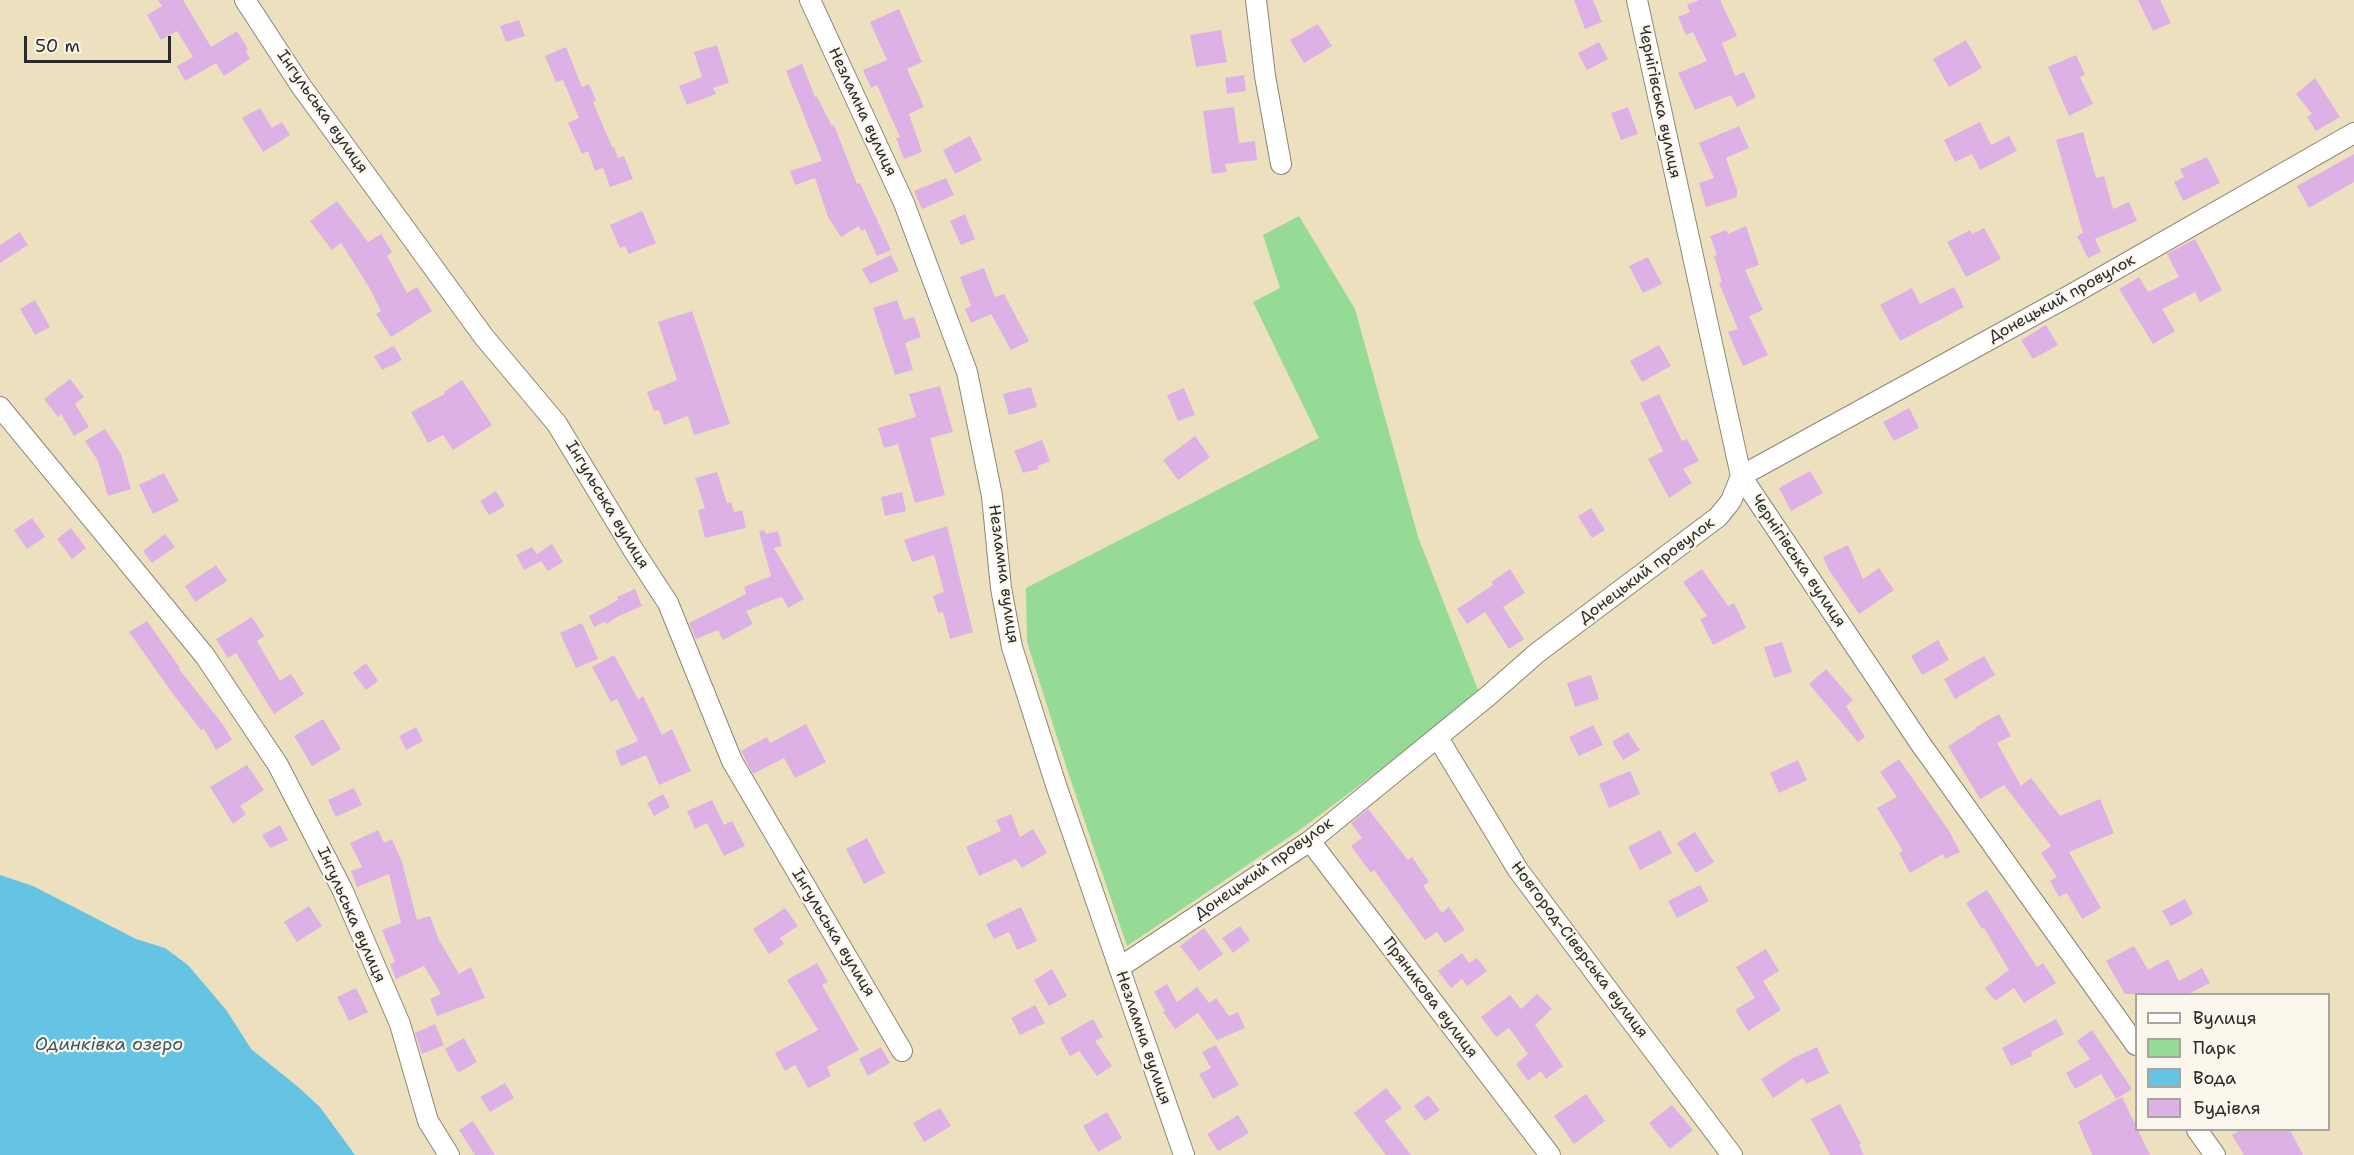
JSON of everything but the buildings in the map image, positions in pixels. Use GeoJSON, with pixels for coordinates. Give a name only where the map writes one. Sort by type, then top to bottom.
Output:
{"type":"FeatureCollection","features":[{"type":"Feature","properties":{"kind":"street","name":"Інгульська вулиця"},"geometry":{"type":"LineString","coordinates":[[245,0],[301,86],[484,338],[557,424],[668,603],[732,761],[902,1051]]}},
{"type":"Feature","properties":{"kind":"street","name":"Незламна вулиця"},"geometry":{"type":"LineString","coordinates":[[810,0],[904,203],[967,372],[992,496],[1001,588],[1012,647],[1056,785],[1184,1155]]}},
{"type":"Feature","properties":{"kind":"street"},"geometry":{"type":"LineString","coordinates":[[1256,0],[1265,76],[1281,164]]}},
{"type":"Feature","properties":{"kind":"street","name":"Чернігівська вулиця"},"geometry":{"type":"LineString","coordinates":[[1637,0],[1741,476],[1920,742],[2135,1044]]}},
{"type":"Feature","properties":{"kind":"street","name":"Донецький провулок"},"geometry":{"type":"LineString","coordinates":[[1120,967],[1310,841],[1438,738],[1537,653],[1718,517],[1731,501],[1741,476],[2076,292],[2354,133]]}},
{"type":"Feature","properties":{"kind":"street","name":"Інгульська вулиця"},"geometry":{"type":"LineString","coordinates":[[0,406],[205,656],[278,765],[342,890],[400,1024],[428,1121],[449,1155]]}},
{"type":"Feature","properties":{"kind":"street","name":"Новгород-Сіверська вулиця"},"geometry":{"type":"LineString","coordinates":[[1438,738],[1518,870],[1732,1155]]}},
{"type":"Feature","properties":{"kind":"street","name":"Пряникова вулиця"},"geometry":{"type":"LineString","coordinates":[[1310,841],[1550,1155]]}},
{"type":"Feature","properties":{"kind":"street"},"geometry":{"type":"LineString","coordinates":[[2198,1131],[2215,1155]]}},
{"type":"Feature","properties":{"kind":"green space"},"geometry":{"type":"Polygon","coordinates":[[[1299,216],[1355,309],[1418,537],[1480,695],[1301,829],[1127,946],[1027,642],[1026,588],[1319,438],[1253,302],[1280,288],[1263,235],[1299,216]]]}},
{"type":"Feature","properties":{"kind":"water","name":"Одинківка озеро"},"geometry":{"type":"Polygon","coordinates":[[[0,875],[33,886],[136,939],[165,948],[188,965],[227,1011],[251,1049],[320,1107],[355,1155],[0,1155],[0,875]]]}}]}
